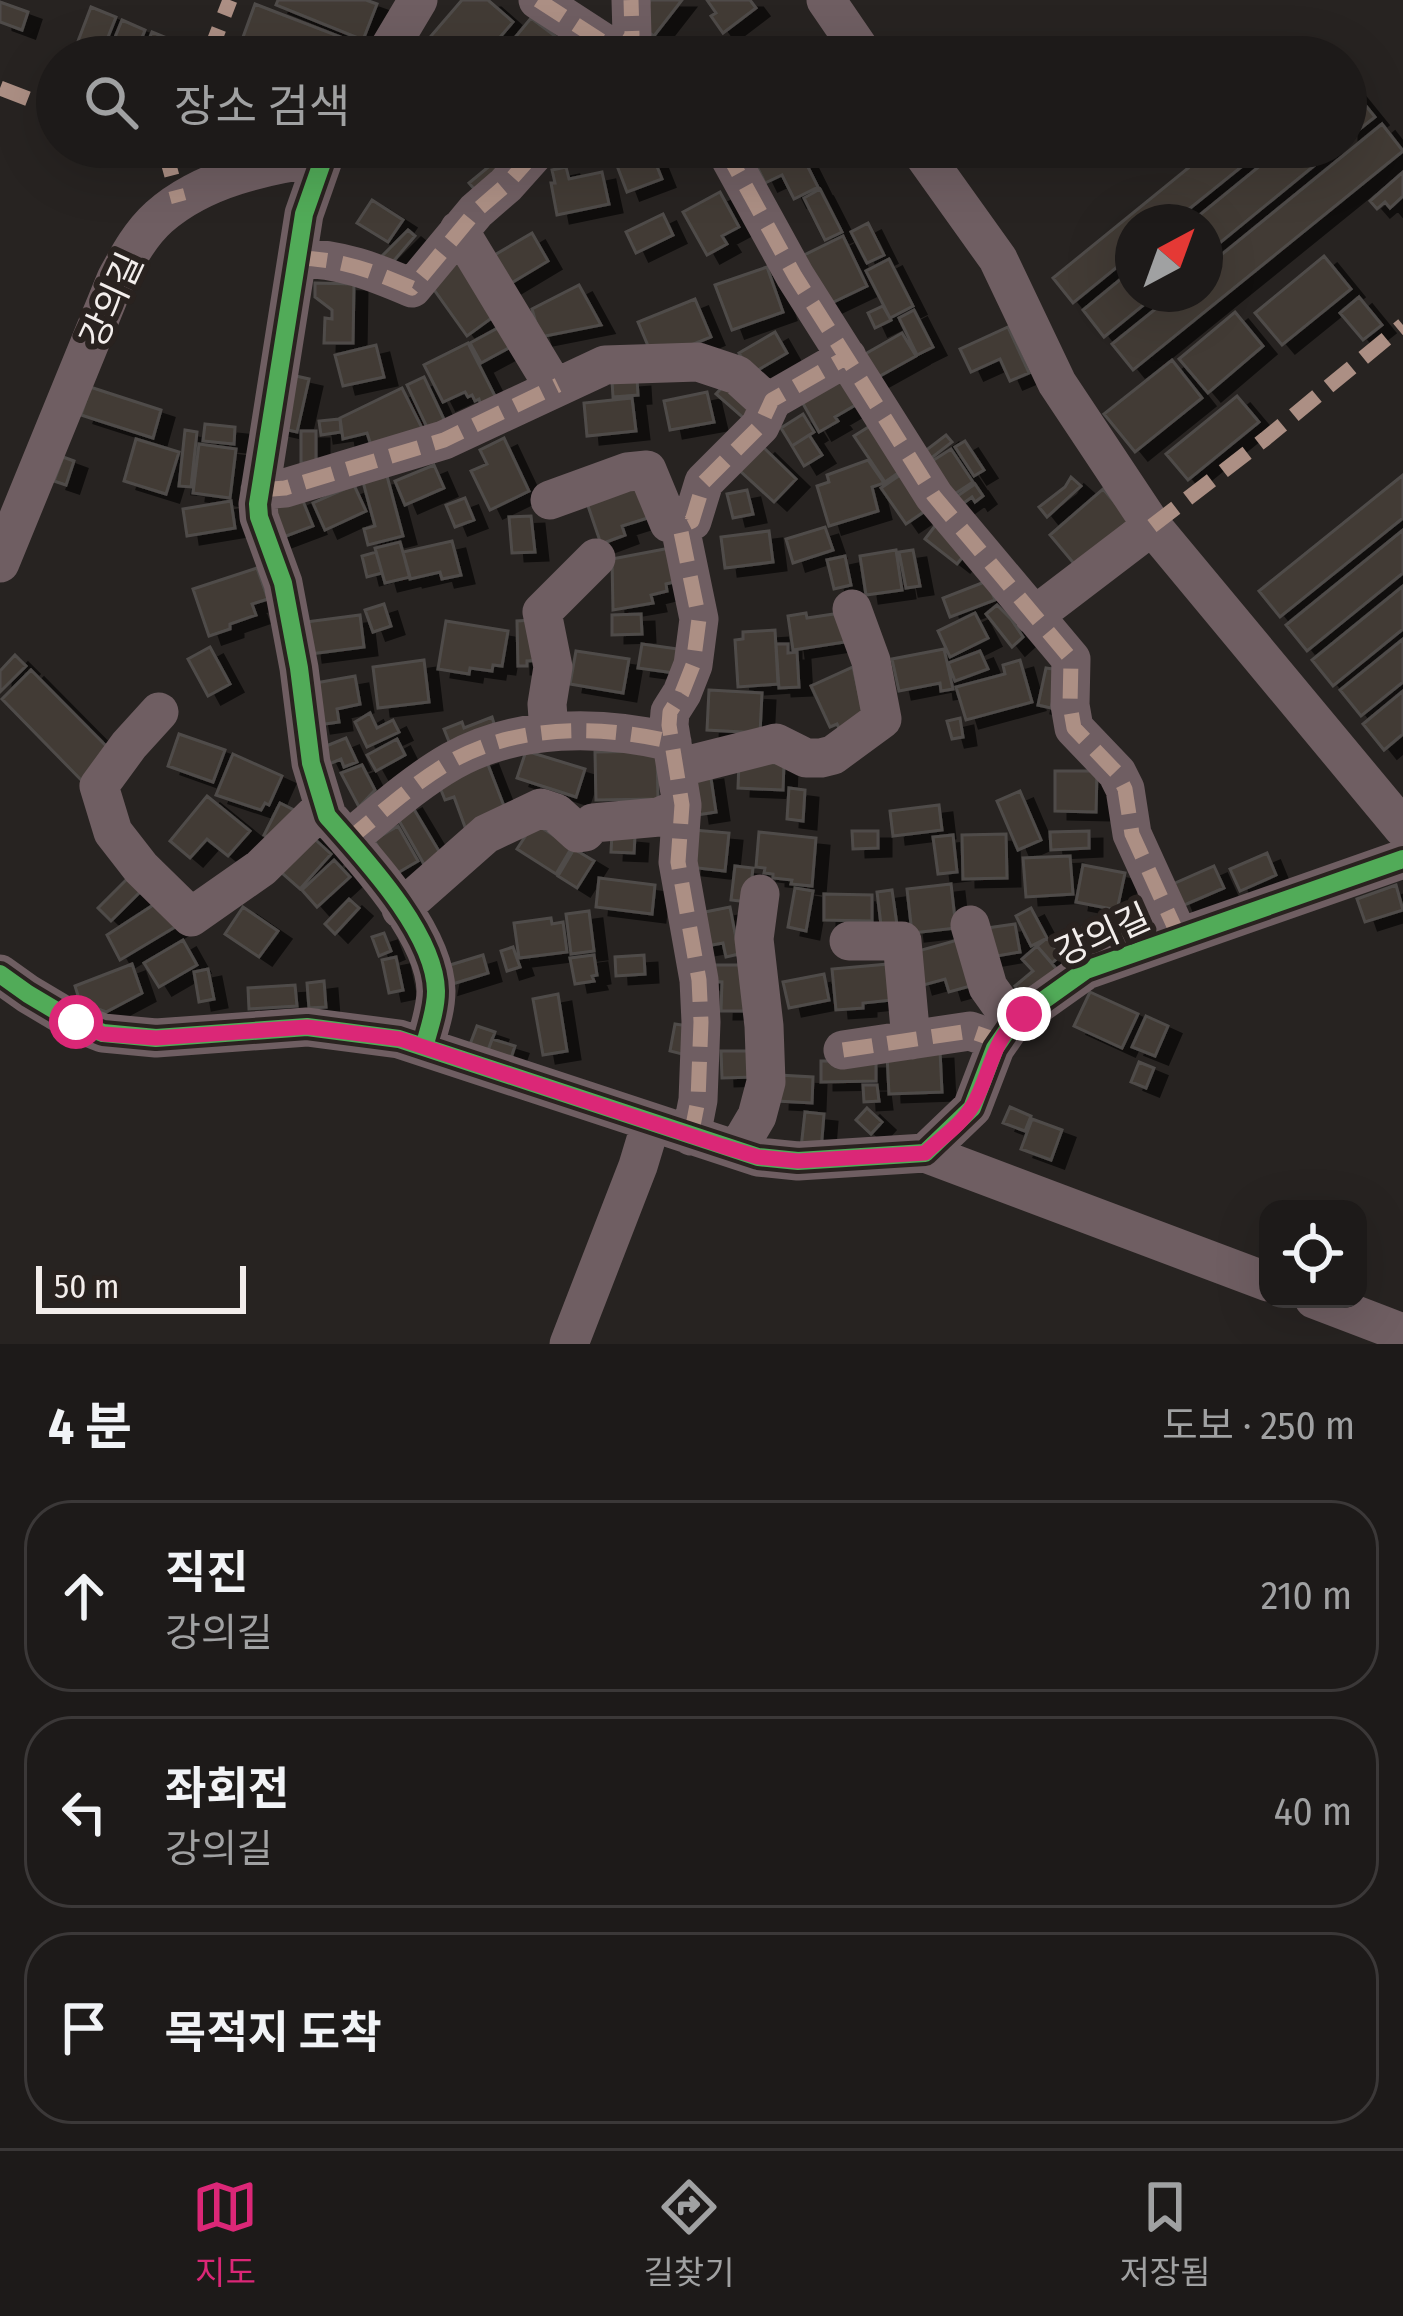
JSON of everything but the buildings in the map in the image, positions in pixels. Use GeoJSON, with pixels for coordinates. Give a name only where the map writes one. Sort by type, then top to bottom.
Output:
{"type":"FeatureCollection","features":[{"type":"Feature","properties":{"kind":"street"},"geometry":{"type":"LineString","coordinates":[[397,36],[418,0]]}},
{"type":"Feature","properties":{"kind":"street"},"geometry":{"type":"LineString","coordinates":[[538,0],[592,36]]}},
{"type":"Feature","properties":{"kind":"street"},"geometry":{"type":"LineString","coordinates":[[631,0],[632,36]]}},
{"type":"Feature","properties":{"kind":"street"},"geometry":{"type":"LineString","coordinates":[[826,0],[851,36]]}},
{"type":"Feature","properties":{"kind":"street","name":"강의길"},"geometry":{"type":"LineString","coordinates":[[0,563],[116,279],[142,236],[156,219],[204,188],[264,168]]}},
{"type":"Feature","properties":{"kind":"street"},"geometry":{"type":"LineString","coordinates":[[320,168],[304,214],[259,517],[283,583],[311,763],[323,807],[401,909],[432,967],[436,990],[424,1047]]}},
{"type":"Feature","properties":{"kind":"street"},"geometry":{"type":"LineString","coordinates":[[297,258],[359,266],[412,288],[459,230],[520,168]]}},
{"type":"Feature","properties":{"kind":"street"},"geometry":{"type":"LineString","coordinates":[[736,168],[795,276],[934,496],[1071,659],[1074,728],[1118,773],[1132,834],[1179,937]]}},
{"type":"Feature","properties":{"kind":"street"},"geometry":{"type":"LineString","coordinates":[[932,168],[998,259],[1058,383],[1152,526],[1403,828]]}},
{"type":"Feature","properties":{"kind":"street"},"geometry":{"type":"LineString","coordinates":[[459,230],[556,386]]}},
{"type":"Feature","properties":{"kind":"street"},"geometry":{"type":"LineString","coordinates":[[550,500],[627,472],[647,470],[669,523],[680,527],[692,521],[704,482],[760,426],[772,400],[848,357]]}},
{"type":"Feature","properties":{"kind":"street"},"geometry":{"type":"LineString","coordinates":[[260,490],[306,483],[444,440],[604,365],[698,362],[737,375],[770,404]]}},
{"type":"Feature","properties":{"kind":"street"},"geometry":{"type":"LineString","coordinates":[[1034,616],[1152,526]]}},
{"type":"Feature","properties":{"kind":"street"},"geometry":{"type":"LineString","coordinates":[[680,527],[696,598],[698,632],[693,665],[670,712],[682,808],[678,862],[699,980],[698,1100],[691,1136]]}},
{"type":"Feature","properties":{"kind":"street"},"geometry":{"type":"LineString","coordinates":[[548,732],[553,667],[542,612],[596,558]]}},
{"type":"Feature","properties":{"kind":"street"},"geometry":{"type":"LineString","coordinates":[[348,840],[458,758],[523,735],[640,734],[674,755],[776,743],[806,758],[833,755],[882,719],[872,661],[852,609]]}},
{"type":"Feature","properties":{"kind":"street"},"geometry":{"type":"LineString","coordinates":[[159,712],[99,786],[113,832],[141,868],[191,917],[261,868],[323,807]]}},
{"type":"Feature","properties":{"kind":"street"},"geometry":{"type":"LineString","coordinates":[[401,909],[486,833],[541,808],[556,813],[578,833],[593,823],[659,817],[682,808]]}},
{"type":"Feature","properties":{"kind":"street","name":"강의길"},"geometry":{"type":"LineString","coordinates":[[1006,1031],[1086,970],[1403,859]]}},
{"type":"Feature","properties":{"kind":"street"},"geometry":{"type":"LineString","coordinates":[[737,1150],[757,1116],[766,1082],[754,939],[760,893]]}},
{"type":"Feature","properties":{"kind":"street"},"geometry":{"type":"LineString","coordinates":[[925,1153],[972,1108],[1006,1031],[970,925]]}},
{"type":"Feature","properties":{"kind":"street"},"geometry":{"type":"LineString","coordinates":[[849,941],[902,941],[911,1040]]}},
{"type":"Feature","properties":{"kind":"street"},"geometry":{"type":"LineString","coordinates":[[0,974],[59,1013],[103,1034],[156,1038],[307,1027],[400,1039],[758,1157],[798,1161],[925,1153],[1259,1279]]}},
{"type":"Feature","properties":{"kind":"street"},"geometry":{"type":"LineString","coordinates":[[843,1050],[970,1031],[1006,1031]]}},
{"type":"Feature","properties":{"kind":"street"},"geometry":{"type":"LineString","coordinates":[[568,1344],[651,1123]]}},
{"type":"Feature","properties":{"kind":"street"},"geometry":{"type":"LineString","coordinates":[[1338,1308],[1403,1333]]}},
{"type":"Feature","properties":{"kind":"marked path"},"geometry":{"type":"LineString","coordinates":[[216,36],[230,0]]}},
{"type":"Feature","properties":{"kind":"marked path"},"geometry":{"type":"LineString","coordinates":[[538,0],[594,36]]}},
{"type":"Feature","properties":{"kind":"marked path"},"geometry":{"type":"LineString","coordinates":[[631,0],[631,36]]}},
{"type":"Feature","properties":{"kind":"marked path"},"geometry":{"type":"LineString","coordinates":[[0,88],[36,102]]}},
{"type":"Feature","properties":{"kind":"marked path"},"geometry":{"type":"LineString","coordinates":[[170,168],[179,202]]}},
{"type":"Feature","properties":{"kind":"marked path"},"geometry":{"type":"LineString","coordinates":[[297,258],[356,267],[412,288],[476,211],[521,168]]}},
{"type":"Feature","properties":{"kind":"marked path"},"geometry":{"type":"LineString","coordinates":[[736,168],[795,276],[934,496],[1071,659],[1074,728],[1117,773],[1125,789],[1132,834],[1179,937]]}},
{"type":"Feature","properties":{"kind":"marked path"},"geometry":{"type":"LineString","coordinates":[[1152,526],[1403,325]]}},
{"type":"Feature","properties":{"kind":"marked path"},"geometry":{"type":"LineString","coordinates":[[691,1136],[698,1100],[699,980],[678,862],[682,805],[669,725],[670,712],[693,665],[699,619],[680,527],[692,521],[704,482],[760,426],[772,400],[847,357]]}},
{"type":"Feature","properties":{"kind":"marked path"},"geometry":{"type":"LineString","coordinates":[[260,490],[285,488],[444,440],[558,385]]}},
{"type":"Feature","properties":{"kind":"marked path"},"geometry":{"type":"LineString","coordinates":[[348,840],[438,769],[504,740],[589,731],[672,742]]}},
{"type":"Feature","properties":{"kind":"marked path"},"geometry":{"type":"LineString","coordinates":[[843,1050],[970,1031],[999,1041]]}},
{"type":"Feature","properties":{"kind":"cycle path"},"geometry":{"type":"LineString","coordinates":[[320,168],[304,214],[259,517],[283,583],[311,763],[327,816],[411,921],[433,969],[436,998],[424,1047]]}},
{"type":"Feature","properties":{"kind":"cycle path"},"geometry":{"type":"LineString","coordinates":[[0,974],[75,1022],[103,1033],[156,1038],[307,1027],[399,1039],[758,1157],[798,1161],[925,1153],[972,1108],[995,1048],[1013,1022],[1086,970],[1403,859]]}},
{"type":"Feature","properties":{"kind":"route"},"geometry":{"type":"LineString","coordinates":[[76,1022],[103,1034],[156,1038],[307,1027],[400,1039],[722,1146],[758,1157],[798,1161],[925,1153],[972,1108],[995,1048],[1012,1022],[1024,1014]]}}]}
